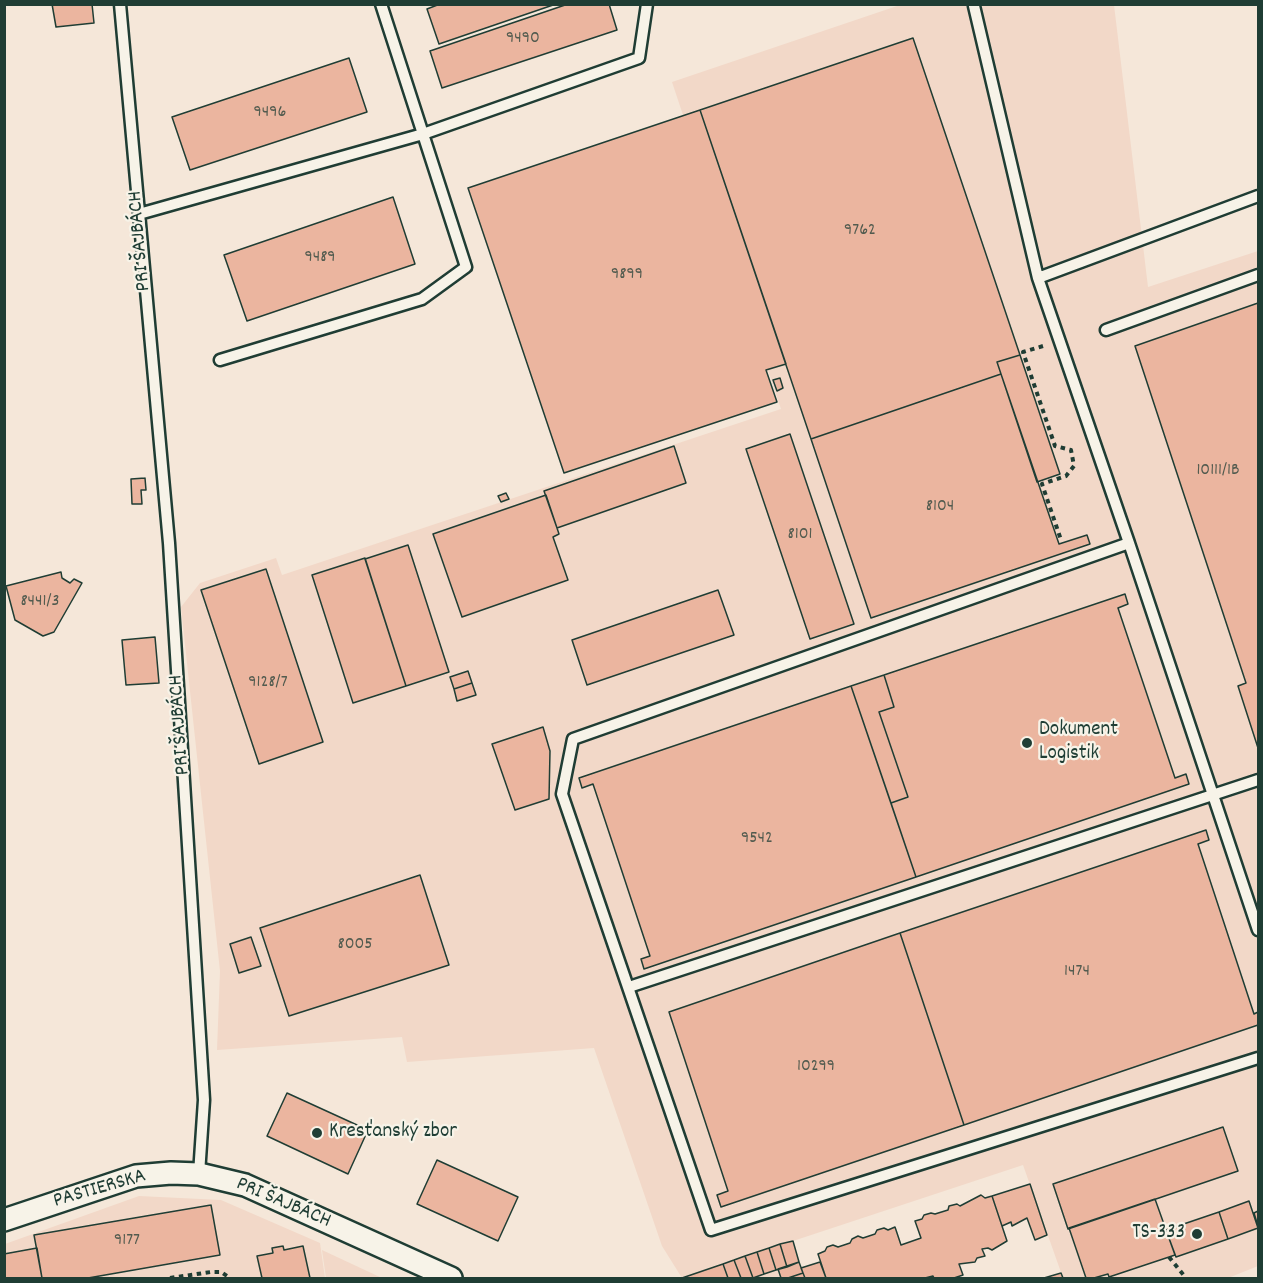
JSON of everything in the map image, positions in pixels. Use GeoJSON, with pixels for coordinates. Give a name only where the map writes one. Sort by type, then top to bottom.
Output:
{"type":"FeatureCollection","features":[{"type":"Feature","properties":{"kind":"street","name":"PASTIERSKA"},"geometry":{"type":"LineString","coordinates":[[4,1220],[135,1176],[171,1173],[199,1174]]}},
{"type":"Feature","properties":{"kind":"street","name":"PRI ŠAJBÁCH"},"geometry":{"type":"LineString","coordinates":[[199,1174],[245,1185],[451,1278]]}},
{"type":"Feature","properties":{"kind":"lane","name":"PRI ŠAJBÁCH"},"geometry":{"type":"LineString","coordinates":[[120,4],[169,543],[204,1100],[199,1174]]}},
{"type":"Feature","properties":{"kind":"lane"},"geometry":{"type":"LineString","coordinates":[[220,360],[422,299],[466,267],[381,4]]}},
{"type":"Feature","properties":{"kind":"lane"},"geometry":{"type":"LineString","coordinates":[[139,214],[423,134],[639,58],[647,4]]}},
{"type":"Feature","properties":{"kind":"lane"},"geometry":{"type":"LineString","coordinates":[[974,6],[1038,278],[1130,543],[1258,930]]}},
{"type":"Feature","properties":{"kind":"lane"},"geometry":{"type":"LineString","coordinates":[[1038,278],[1258,196]]}},
{"type":"Feature","properties":{"kind":"lane"},"geometry":{"type":"LineString","coordinates":[[1106,330],[1258,274]]}},
{"type":"Feature","properties":{"kind":"lane"},"geometry":{"type":"LineString","coordinates":[[1130,543],[573,739],[562,794],[711,1230],[1258,1058]]}},
{"type":"Feature","properties":{"kind":"lane"},"geometry":{"type":"LineString","coordinates":[[629,987],[1258,780]]}},
{"type":"Feature","properties":{"kind":"path"},"geometry":{"type":"LineString","coordinates":[[1059,341],[1023,352],[1055,446],[1071,450],[1074,466],[1066,476],[1042,483],[1061,540]]}},
{"type":"Feature","properties":{"kind":"path"},"geometry":{"type":"LineString","coordinates":[[1169,1257],[1186,1278]]}},
{"type":"Feature","properties":{"kind":"path"},"geometry":{"type":"LineString","coordinates":[[170,1278],[211,1272],[221,1272],[230,1278]]}},
{"type":"Feature","properties":{"kind":"shaded area"},"geometry":{"type":"Polygon","coordinates":[[[900,5],[1114,5],[1148,287],[1258,251],[1258,1266],[1228,1278],[1063,1278],[1023,1165],[793,1241],[805,1278],[682,1278],[662,1246],[594,1048],[407,1062],[402,1037],[217,1050],[220,971],[181,607],[200,583],[276,558],[282,575],[781,409],[672,82],[900,5]]]}},
{"type":"Feature","properties":{"kind":"shaded area"},"geometry":{"type":"Polygon","coordinates":[[[139,1196],[221,1200],[320,1243],[325,1278],[5,1278],[5,1244],[139,1196]]]}},
{"type":"Feature","properties":{"kind":"shaded area"},"geometry":{"type":"Polygon","coordinates":[[[322,1250],[382,1278],[326,1278],[322,1250]]]}},
{"type":"Feature","properties":{"kind":"building"},"geometry":{"type":"Polygon","coordinates":[[[52,4],[92,4],[94,23],[56,27],[52,4]]]}},
{"type":"Feature","properties":{"kind":"building"},"geometry":{"type":"Polygon","coordinates":[[[440,4],[556,4],[439,44],[427,9],[440,4]]]}},
{"type":"Feature","properties":{"kind":"building"},"geometry":{"type":"Polygon","coordinates":[[[568,4],[609,4],[617,30],[442,88],[430,51],[568,4]]]}},
{"type":"Feature","properties":{"kind":"building"},"geometry":{"type":"Polygon","coordinates":[[[913,38],[1020,355],[997,362],[1001,374],[811,439],[700,110],[913,38]]]}},
{"type":"Feature","properties":{"kind":"building"},"geometry":{"type":"Polygon","coordinates":[[[349,58],[367,112],[190,170],[172,117],[349,58]]]}},
{"type":"Feature","properties":{"kind":"building"},"geometry":{"type":"Polygon","coordinates":[[[700,110],[786,364],[766,370],[777,402],[564,473],[468,188],[700,110]]]}},
{"type":"Feature","properties":{"kind":"building"},"geometry":{"type":"Polygon","coordinates":[[[393,197],[415,264],[247,321],[224,255],[393,197]]]}},
{"type":"Feature","properties":{"kind":"building"},"geometry":{"type":"Polygon","coordinates":[[[1258,303],[1258,748],[1238,686],[1246,683],[1135,346],[1258,303]]]}},
{"type":"Feature","properties":{"kind":"building"},"geometry":{"type":"Polygon","coordinates":[[[1020,355],[1060,474],[1037,482],[997,362],[1020,355]]]}},
{"type":"Feature","properties":{"kind":"building"},"geometry":{"type":"Polygon","coordinates":[[[1001,374],[1059,544],[1087,535],[1090,544],[871,618],[811,439],[1001,374]]]}},
{"type":"Feature","properties":{"kind":"building"},"geometry":{"type":"Polygon","coordinates":[[[780,378],[783,388],[777,391],[773,380],[780,378]]]}},
{"type":"Feature","properties":{"kind":"building"},"geometry":{"type":"Polygon","coordinates":[[[790,434],[854,624],[810,639],[746,449],[790,434]]]}},
{"type":"Feature","properties":{"kind":"building"},"geometry":{"type":"Polygon","coordinates":[[[674,446],[686,483],[557,528],[544,491],[674,446]]]}},
{"type":"Feature","properties":{"kind":"building"},"geometry":{"type":"Polygon","coordinates":[[[145,478],[146,490],[141,490],[142,504],[132,504],[131,479],[145,478]]]}},
{"type":"Feature","properties":{"kind":"building"},"geometry":{"type":"Polygon","coordinates":[[[506,493],[509,499],[501,502],[498,496],[506,493]]]}},
{"type":"Feature","properties":{"kind":"building"},"geometry":{"type":"Polygon","coordinates":[[[546,495],[559,534],[553,537],[568,580],[462,617],[433,534],[546,495]]]}},
{"type":"Feature","properties":{"kind":"building"},"geometry":{"type":"Polygon","coordinates":[[[408,545],[449,672],[406,686],[365,559],[408,545]]]}},
{"type":"Feature","properties":{"kind":"building"},"geometry":{"type":"Polygon","coordinates":[[[365,558],[406,686],[353,703],[312,575],[365,558]]]}},
{"type":"Feature","properties":{"kind":"building"},"geometry":{"type":"Polygon","coordinates":[[[266,569],[323,742],[259,764],[201,590],[266,569]]]}},
{"type":"Feature","properties":{"kind":"building"},"geometry":{"type":"Polygon","coordinates":[[[61,572],[62,578],[70,583],[74,579],[82,583],[54,632],[43,636],[15,620],[6,586],[61,572]]]}},
{"type":"Feature","properties":{"kind":"building"},"geometry":{"type":"Polygon","coordinates":[[[718,590],[734,635],[587,685],[572,640],[718,590]]]}},
{"type":"Feature","properties":{"kind":"building","name":"Dokument Logistik"},"geometry":{"type":"Polygon","coordinates":[[[1125,594],[1128,604],[1118,608],[1175,778],[1186,774],[1189,784],[916,877],[891,803],[908,797],[879,712],[894,707],[884,675],[1125,594]]]}},
{"type":"Feature","properties":{"kind":"building"},"geometry":{"type":"Polygon","coordinates":[[[155,637],[159,683],[126,685],[122,640],[155,637]]]}},
{"type":"Feature","properties":{"kind":"building"},"geometry":{"type":"Polygon","coordinates":[[[468,671],[472,683],[454,689],[450,677],[468,671]]]}},
{"type":"Feature","properties":{"kind":"building"},"geometry":{"type":"Polygon","coordinates":[[[884,675],[894,707],[879,712],[908,797],[891,803],[851,686],[884,675]]]}},
{"type":"Feature","properties":{"kind":"building"},"geometry":{"type":"Polygon","coordinates":[[[472,683],[476,695],[457,701],[454,689],[472,683]]]}},
{"type":"Feature","properties":{"kind":"building"},"geometry":{"type":"Polygon","coordinates":[[[851,686],[916,877],[644,969],[641,959],[650,956],[593,784],[582,788],[579,778],[851,686]]]}},
{"type":"Feature","properties":{"kind":"building"},"geometry":{"type":"Polygon","coordinates":[[[543,727],[550,751],[549,799],[515,810],[492,744],[543,727]]]}},
{"type":"Feature","properties":{"kind":"building"},"geometry":{"type":"Polygon","coordinates":[[[1206,830],[1209,840],[1198,844],[1254,1014],[1258,1012],[1258,1025],[964,1125],[900,933],[1206,830]]]}},
{"type":"Feature","properties":{"kind":"building"},"geometry":{"type":"Polygon","coordinates":[[[420,875],[449,965],[289,1016],[260,928],[420,875]]]}},
{"type":"Feature","properties":{"kind":"building"},"geometry":{"type":"Polygon","coordinates":[[[900,933],[964,1125],[721,1207],[717,1195],[728,1191],[669,1012],[900,933]]]}},
{"type":"Feature","properties":{"kind":"building"},"geometry":{"type":"Polygon","coordinates":[[[251,937],[261,966],[239,973],[230,944],[251,937]]]}},
{"type":"Feature","properties":{"kind":"building","name":"Kresťanský zbor"},"geometry":{"type":"Polygon","coordinates":[[[287,1093],[368,1130],[348,1174],[267,1136],[287,1093]]]}},
{"type":"Feature","properties":{"kind":"building"},"geometry":{"type":"Polygon","coordinates":[[[1223,1127],[1238,1171],[1068,1229],[1053,1184],[1223,1127]]]}},
{"type":"Feature","properties":{"kind":"building"},"geometry":{"type":"Polygon","coordinates":[[[437,1160],[518,1197],[498,1241],[417,1204],[437,1160]]]}},
{"type":"Feature","properties":{"kind":"building"},"geometry":{"type":"Polygon","coordinates":[[[1030,1184],[1047,1235],[1035,1240],[1027,1218],[1012,1226],[1011,1222],[1002,1226],[992,1196],[1030,1184]]]}},
{"type":"Feature","properties":{"kind":"building"},"geometry":{"type":"Polygon","coordinates":[[[981,1195],[985,1198],[992,1196],[1007,1241],[992,1250],[982,1249],[985,1256],[977,1258],[975,1262],[959,1264],[963,1275],[954,1278],[934,1278],[933,1276],[925,1278],[826,1278],[818,1254],[825,1251],[827,1247],[833,1245],[838,1247],[850,1243],[858,1236],[863,1238],[875,1234],[877,1230],[884,1228],[888,1230],[895,1227],[901,1245],[921,1238],[915,1221],[922,1219],[924,1215],[948,1210],[949,1206],[957,1204],[960,1206],[981,1195]]]}},
{"type":"Feature","properties":{"kind":"building"},"geometry":{"type":"Polygon","coordinates":[[[1155,1199],[1165,1227],[1169,1225],[1170,1229],[1166,1230],[1175,1255],[1109,1277],[1108,1274],[1086,1278],[1069,1228],[1155,1199]]]}},
{"type":"Feature","properties":{"kind":"building"},"geometry":{"type":"Polygon","coordinates":[[[1249,1201],[1258,1228],[1228,1239],[1219,1212],[1249,1201]]]}},
{"type":"Feature","properties":{"kind":"building"},"geometry":{"type":"Polygon","coordinates":[[[211,1205],[220,1255],[88,1278],[42,1278],[34,1235],[211,1205]]]}},
{"type":"Feature","properties":{"kind":"building"},"geometry":{"type":"Polygon","coordinates":[[[1258,1211],[1258,1226],[1254,1213],[1258,1211]]]}},
{"type":"Feature","properties":{"kind":"building","name":"TS-333"},"geometry":{"type":"Polygon","coordinates":[[[1219,1212],[1228,1239],[1176,1257],[1166,1230],[1219,1212]]]}},
{"type":"Feature","properties":{"kind":"building"},"geometry":{"type":"Polygon","coordinates":[[[793,1241],[799,1262],[787,1267],[780,1244],[793,1241]]]}},
{"type":"Feature","properties":{"kind":"building"},"geometry":{"type":"Polygon","coordinates":[[[780,1244],[787,1267],[776,1270],[769,1248],[780,1244]]]}},
{"type":"Feature","properties":{"kind":"building"},"geometry":{"type":"Polygon","coordinates":[[[283,1246],[284,1250],[303,1246],[310,1278],[262,1278],[257,1256],[273,1253],[272,1248],[283,1246]]]}},
{"type":"Feature","properties":{"kind":"building"},"geometry":{"type":"Polygon","coordinates":[[[37,1248],[42,1278],[4,1278],[4,1254],[37,1248]]]}},
{"type":"Feature","properties":{"kind":"building"},"geometry":{"type":"Polygon","coordinates":[[[769,1248],[776,1270],[764,1274],[757,1252],[769,1248]]]}},
{"type":"Feature","properties":{"kind":"building"},"geometry":{"type":"Polygon","coordinates":[[[757,1252],[764,1274],[753,1278],[745,1256],[757,1252]]]}},
{"type":"Feature","properties":{"kind":"building"},"geometry":{"type":"Polygon","coordinates":[[[745,1256],[753,1278],[741,1278],[734,1260],[745,1256]]]}},
{"type":"Feature","properties":{"kind":"building"},"geometry":{"type":"Polygon","coordinates":[[[734,1260],[741,1278],[728,1278],[723,1264],[734,1260]]]}},
{"type":"Feature","properties":{"kind":"building"},"geometry":{"type":"Polygon","coordinates":[[[799,1262],[803,1273],[781,1278],[778,1269],[799,1262]]]}},
{"type":"Feature","properties":{"kind":"building"},"geometry":{"type":"Polygon","coordinates":[[[820,1262],[826,1278],[805,1278],[801,1268],[820,1262]]]}},
{"type":"Feature","properties":{"kind":"building"},"geometry":{"type":"Polygon","coordinates":[[[723,1264],[728,1278],[682,1278],[723,1264]]]}},
{"type":"Feature","properties":{"kind":"building"},"geometry":{"type":"Polygon","coordinates":[[[803,1273],[805,1278],[788,1278],[803,1273]]]}},
{"type":"Feature","properties":{"kind":"building"},"geometry":{"type":"Polygon","coordinates":[[[1061,1273],[1063,1278],[1044,1278],[1061,1273]]]}},
{"type":"Feature","properties":{"kind":"place","name":"Dokument Logistik"},"geometry":{"type":"Point","coordinates":[1027,743]}},
{"type":"Feature","properties":{"kind":"place","name":"Kresťanský zbor"},"geometry":{"type":"Point","coordinates":[317,1133]}},
{"type":"Feature","properties":{"kind":"place","name":"TS-333"},"geometry":{"type":"Point","coordinates":[1197,1234]}}]}
